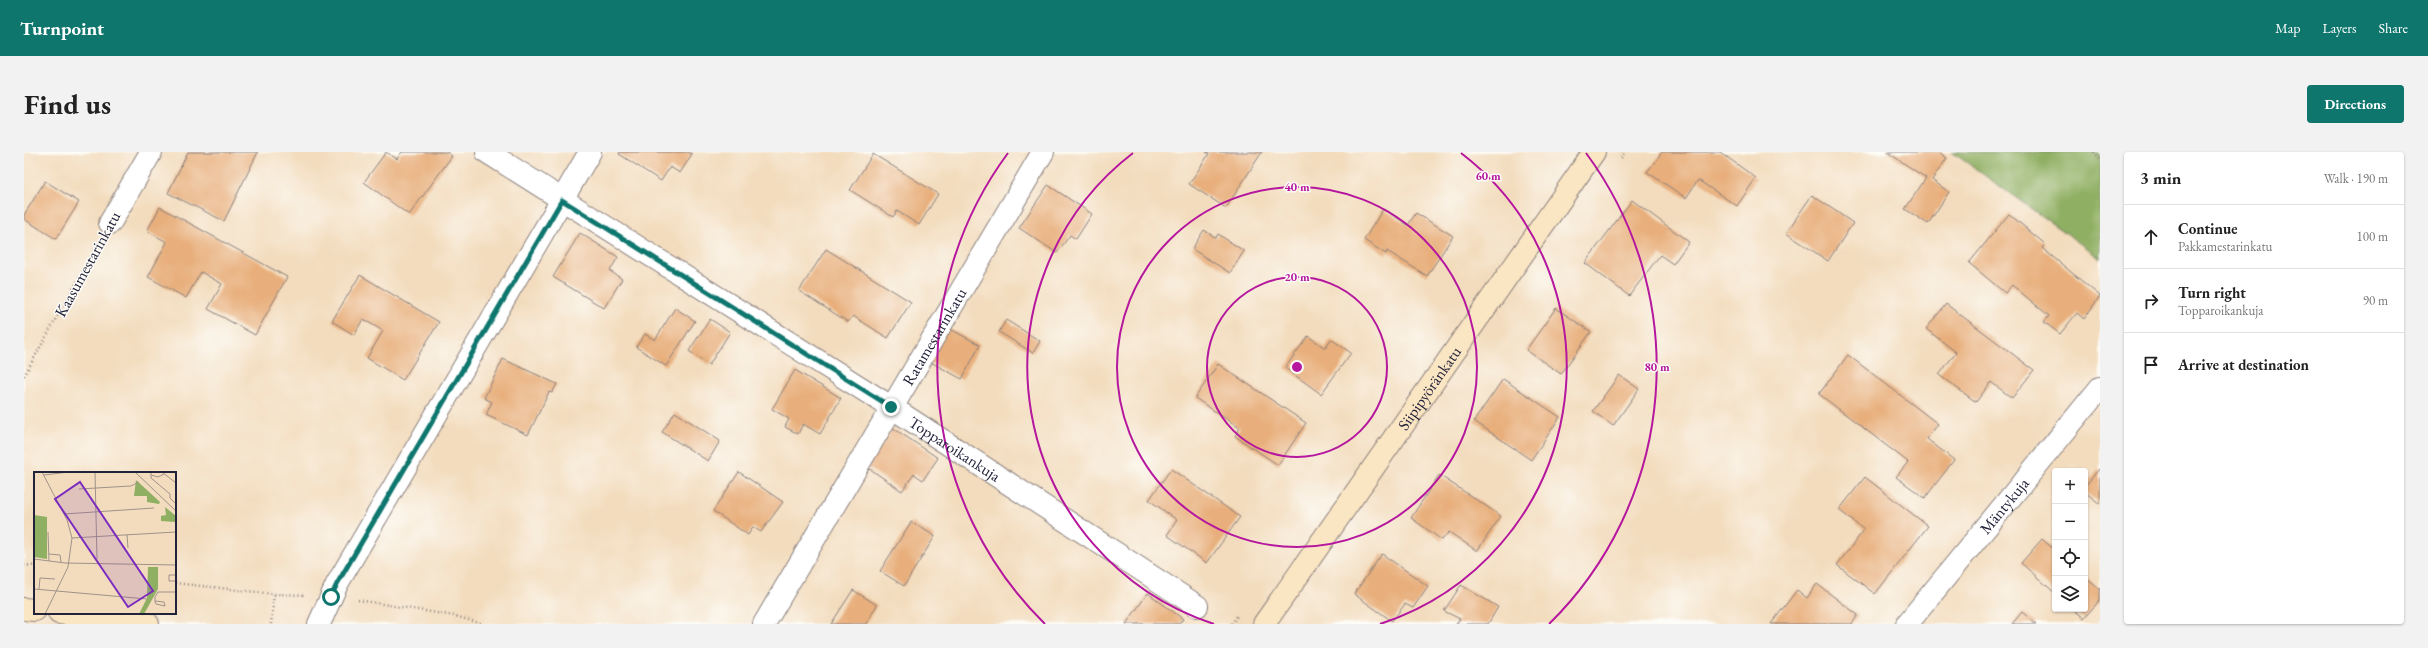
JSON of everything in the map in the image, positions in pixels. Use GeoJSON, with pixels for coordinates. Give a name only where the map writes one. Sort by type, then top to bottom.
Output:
{"type":"FeatureCollection","features":[{"type":"Feature","properties":{"kind":"street","name":"Kaasumestarinkatu"},"geometry":{"type":"LineString","coordinates":[[110,222],[151,152]]}},
{"type":"Feature","properties":{"kind":"street","name":"Topparoikankuja"},"geometry":{"type":"LineString","coordinates":[[487,152],[891,407],[1197,606]]}},
{"type":"Feature","properties":{"kind":"street"},"geometry":{"type":"LineString","coordinates":[[319,624],[337,584],[590,152]]}},
{"type":"Feature","properties":{"kind":"street","name":"Ratamestarinkatu"},"geometry":{"type":"LineString","coordinates":[[764,624],[1042,152]]}},
{"type":"Feature","properties":{"kind":"street","name":"Siipipyöränkatu"},"geometry":{"type":"LineString","coordinates":[[1264,624],[1594,152]]}},
{"type":"Feature","properties":{"kind":"street","name":"Mäntykuja"},"geometry":{"type":"LineString","coordinates":[[1907,624],[2100,388]]}},
{"type":"Feature","properties":{"kind":"street"},"geometry":{"type":"LineString","coordinates":[[24,609],[34,610]]}},
{"type":"Feature","properties":{"kind":"street"},"geometry":{"type":"LineString","coordinates":[[67,614],[148,624]]}},
{"type":"Feature","properties":{"kind":"path"},"geometry":{"type":"LineString","coordinates":[[2094,152],[2100,159]]}},
{"type":"Feature","properties":{"kind":"path","name":"Kaasumestarinkatu"},"geometry":{"type":"LineString","coordinates":[[24,376],[110,222]]}},
{"type":"Feature","properties":{"kind":"path"},"geometry":{"type":"LineString","coordinates":[[24,565],[34,566]]}},
{"type":"Feature","properties":{"kind":"path"},"geometry":{"type":"LineString","coordinates":[[271,624],[274,594]]}},
{"type":"Feature","properties":{"kind":"green space"},"geometry":{"type":"Polygon","coordinates":[[[1952,152],[2100,152],[2100,258],[1952,152]]]}},
{"type":"Feature","properties":{"kind":"building"},"geometry":{"type":"Polygon","coordinates":[[[188,152],[258,152],[224,221],[168,193],[188,152]]]}},
{"type":"Feature","properties":{"kind":"building"},"geometry":{"type":"Polygon","coordinates":[[[386,152],[397,159],[402,152],[447,152],[452,156],[409,215],[364,182],[386,152]]]}},
{"type":"Feature","properties":{"kind":"building"},"geometry":{"type":"Polygon","coordinates":[[[620,152],[688,152],[692,154],[680,173],[670,167],[661,181],[619,154],[620,152]]]}},
{"type":"Feature","properties":{"kind":"building"},"geometry":{"type":"Polygon","coordinates":[[[1206,152],[1262,152],[1226,208],[1189,184],[1209,154],[1206,152]]]}},
{"type":"Feature","properties":{"kind":"building"},"geometry":{"type":"Polygon","coordinates":[[[1662,152],[1720,152],[1756,178],[1737,206],[1698,180],[1686,198],[1647,172],[1662,152]]]}},
{"type":"Feature","properties":{"kind":"building"},"geometry":{"type":"Polygon","coordinates":[[[1887,152],[1939,152],[1947,158],[1932,180],[1949,192],[1928,224],[1905,209],[1926,178],[1887,152]]]}},
{"type":"Feature","properties":{"kind":"building"},"geometry":{"type":"Polygon","coordinates":[[[873,154],[938,194],[919,225],[897,211],[893,217],[850,190],[873,154]]]}},
{"type":"Feature","properties":{"kind":"building"},"geometry":{"type":"Polygon","coordinates":[[[45,181],[79,202],[56,239],[24,219],[24,215],[45,181]]]}},
{"type":"Feature","properties":{"kind":"building"},"geometry":{"type":"Polygon","coordinates":[[[1048,185],[1092,214],[1076,239],[1070,235],[1057,253],[1019,228],[1048,185]]]}},
{"type":"Feature","properties":{"kind":"building"},"geometry":{"type":"Polygon","coordinates":[[[1812,195],[1853,223],[1828,261],[1786,233],[1812,195]]]}},
{"type":"Feature","properties":{"kind":"building"},"geometry":{"type":"Polygon","coordinates":[[[1632,200],[1689,242],[1673,264],[1660,255],[1629,296],[1585,263],[1632,200]]]}},
{"type":"Feature","properties":{"kind":"building"},"geometry":{"type":"Polygon","coordinates":[[[160,207],[287,277],[255,335],[208,309],[222,284],[201,272],[186,298],[148,277],[167,242],[147,231],[160,207]]]}},
{"type":"Feature","properties":{"kind":"building"},"geometry":{"type":"Polygon","coordinates":[[[1383,209],[1408,225],[1416,213],[1453,236],[1427,276],[1387,251],[1386,254],[1364,240],[1383,209]]]}},
{"type":"Feature","properties":{"kind":"building"},"geometry":{"type":"Polygon","coordinates":[[[2009,214],[2045,244],[2042,248],[2100,296],[2084,319],[2077,313],[2060,334],[2044,322],[2049,316],[2012,285],[2005,293],[1969,263],[2009,214]]]}},
{"type":"Feature","properties":{"kind":"building"},"geometry":{"type":"Polygon","coordinates":[[[1204,230],[1216,238],[1218,234],[1244,251],[1230,273],[1192,249],[1204,230]]]}},
{"type":"Feature","properties":{"kind":"building"},"geometry":{"type":"Polygon","coordinates":[[[580,233],[618,257],[610,271],[622,279],[604,308],[553,277],[580,233]]]}},
{"type":"Feature","properties":{"kind":"building"},"geometry":{"type":"Polygon","coordinates":[[[826,249],[911,302],[888,338],[853,316],[848,322],[799,291],[826,249]]]}},
{"type":"Feature","properties":{"kind":"building"},"geometry":{"type":"Polygon","coordinates":[[[360,275],[439,322],[403,380],[367,358],[383,331],[363,319],[354,335],[332,321],[360,275]]]}},
{"type":"Feature","properties":{"kind":"building"},"geometry":{"type":"Polygon","coordinates":[[[1946,304],[2034,370],[2012,398],[1991,382],[1976,402],[1939,375],[1956,352],[1926,329],[1946,304]]]}},
{"type":"Feature","properties":{"kind":"building"},"geometry":{"type":"Polygon","coordinates":[[[675,308],[695,321],[666,366],[636,347],[645,334],[655,340],[675,308]]]}},
{"type":"Feature","properties":{"kind":"building"},"geometry":{"type":"Polygon","coordinates":[[[1556,308],[1591,332],[1561,374],[1526,350],[1556,308]]]}},
{"type":"Feature","properties":{"kind":"building"},"geometry":{"type":"Polygon","coordinates":[[[710,319],[730,332],[709,365],[689,351],[710,319]]]}},
{"type":"Feature","properties":{"kind":"building"},"geometry":{"type":"Polygon","coordinates":[[[1006,320],[1040,341],[1033,353],[999,332],[1006,320]]]}},
{"type":"Feature","properties":{"kind":"building"},"geometry":{"type":"Polygon","coordinates":[[[943,325],[980,345],[962,379],[925,359],[943,325]]]}},
{"type":"Feature","properties":{"kind":"building"},"geometry":{"type":"Polygon","coordinates":[[[1308,336],[1325,348],[1331,339],[1351,353],[1321,394],[1285,368],[1308,336]]]}},
{"type":"Feature","properties":{"kind":"building"},"geometry":{"type":"Polygon","coordinates":[[[1848,355],[1938,424],[1927,439],[1954,460],[1925,498],[1896,477],[1908,462],[1819,394],[1848,355]]]}},
{"type":"Feature","properties":{"kind":"building"},"geometry":{"type":"Polygon","coordinates":[[[503,359],[557,384],[552,393],[549,392],[528,435],[486,415],[492,402],[484,398],[503,359]]]}},
{"type":"Feature","properties":{"kind":"building"},"geometry":{"type":"Polygon","coordinates":[[[1218,364],[1306,423],[1278,465],[1235,436],[1240,428],[1195,398],[1218,364]]]}},
{"type":"Feature","properties":{"kind":"building"},"geometry":{"type":"Polygon","coordinates":[[[795,370],[841,398],[820,434],[803,424],[798,434],[785,427],[789,419],[772,409],[795,370]]]}},
{"type":"Feature","properties":{"kind":"building"},"geometry":{"type":"Polygon","coordinates":[[[1619,375],[1639,389],[1613,426],[1593,411],[1619,375]]]}},
{"type":"Feature","properties":{"kind":"building"},"geometry":{"type":"Polygon","coordinates":[[[1503,379],[1560,417],[1531,460],[1474,421],[1503,379]]]}},
{"type":"Feature","properties":{"kind":"building"},"geometry":{"type":"Polygon","coordinates":[[[675,412],[720,441],[708,461],[662,432],[675,412]]]}},
{"type":"Feature","properties":{"kind":"building"},"geometry":{"type":"Polygon","coordinates":[[[893,428],[938,458],[923,480],[914,474],[902,491],[867,467],[893,428]]]}},
{"type":"Feature","properties":{"kind":"building"},"geometry":{"type":"Polygon","coordinates":[[[2100,468],[2100,504],[2088,494],[2088,482],[2100,468]]]}},
{"type":"Feature","properties":{"kind":"building"},"geometry":{"type":"Polygon","coordinates":[[[1171,469],[1240,517],[1207,563],[1167,535],[1177,520],[1149,500],[1171,469]]]}},
{"type":"Feature","properties":{"kind":"building"},"geometry":{"type":"Polygon","coordinates":[[[739,472],[783,502],[761,532],[753,527],[748,535],[713,511],[739,472]]]}},
{"type":"Feature","properties":{"kind":"building"},"geometry":{"type":"Polygon","coordinates":[[[1439,475],[1501,516],[1477,551],[1449,532],[1442,540],[1411,518],[1439,475]]]}},
{"type":"Feature","properties":{"kind":"building"},"geometry":{"type":"Polygon","coordinates":[[[1865,477],[1928,526],[1875,594],[1837,565],[1864,530],[1839,510],[1865,477]]]}},
{"type":"Feature","properties":{"kind":"building"},"geometry":{"type":"Polygon","coordinates":[[[911,522],[935,536],[904,586],[880,571],[911,522]]]}},
{"type":"Feature","properties":{"kind":"building"},"geometry":{"type":"Polygon","coordinates":[[[2042,539],[2052,547],[2052,590],[2021,563],[2042,539]]]}},
{"type":"Feature","properties":{"kind":"building"},"geometry":{"type":"Polygon","coordinates":[[[1382,554],[1428,586],[1413,608],[1405,604],[1392,621],[1354,594],[1382,554]]]}},
{"type":"Feature","properties":{"kind":"building"},"geometry":{"type":"Polygon","coordinates":[[[2088,579],[2100,589],[2100,600],[2084,618],[2077,612],[2088,612],[2088,579]]]}},
{"type":"Feature","properties":{"kind":"building"},"geometry":{"type":"Polygon","coordinates":[[[1817,584],[1858,615],[1852,624],[1771,624],[1797,590],[1807,598],[1817,584]]]}},
{"type":"Feature","properties":{"kind":"building"},"geometry":{"type":"Polygon","coordinates":[[[1461,585],[1498,607],[1488,624],[1456,624],[1460,619],[1444,611],[1461,585]]]}},
{"type":"Feature","properties":{"kind":"building"},"geometry":{"type":"Polygon","coordinates":[[[853,590],[877,605],[866,624],[831,624],[853,590]]]}},
{"type":"Feature","properties":{"kind":"building"},"geometry":{"type":"Polygon","coordinates":[[[1148,593],[1183,619],[1179,624],[1126,624],[1148,593]]]}},
{"type":"Feature","properties":{"kind":"building"},"geometry":{"type":"Polygon","coordinates":[[[2022,612],[2036,624],[2012,624],[2022,612]]]}},
{"type":"Feature","properties":{"kind":"route"},"geometry":{"type":"LineString","coordinates":[[331,597],[337,584],[562,200],[891,407]]}}]}
